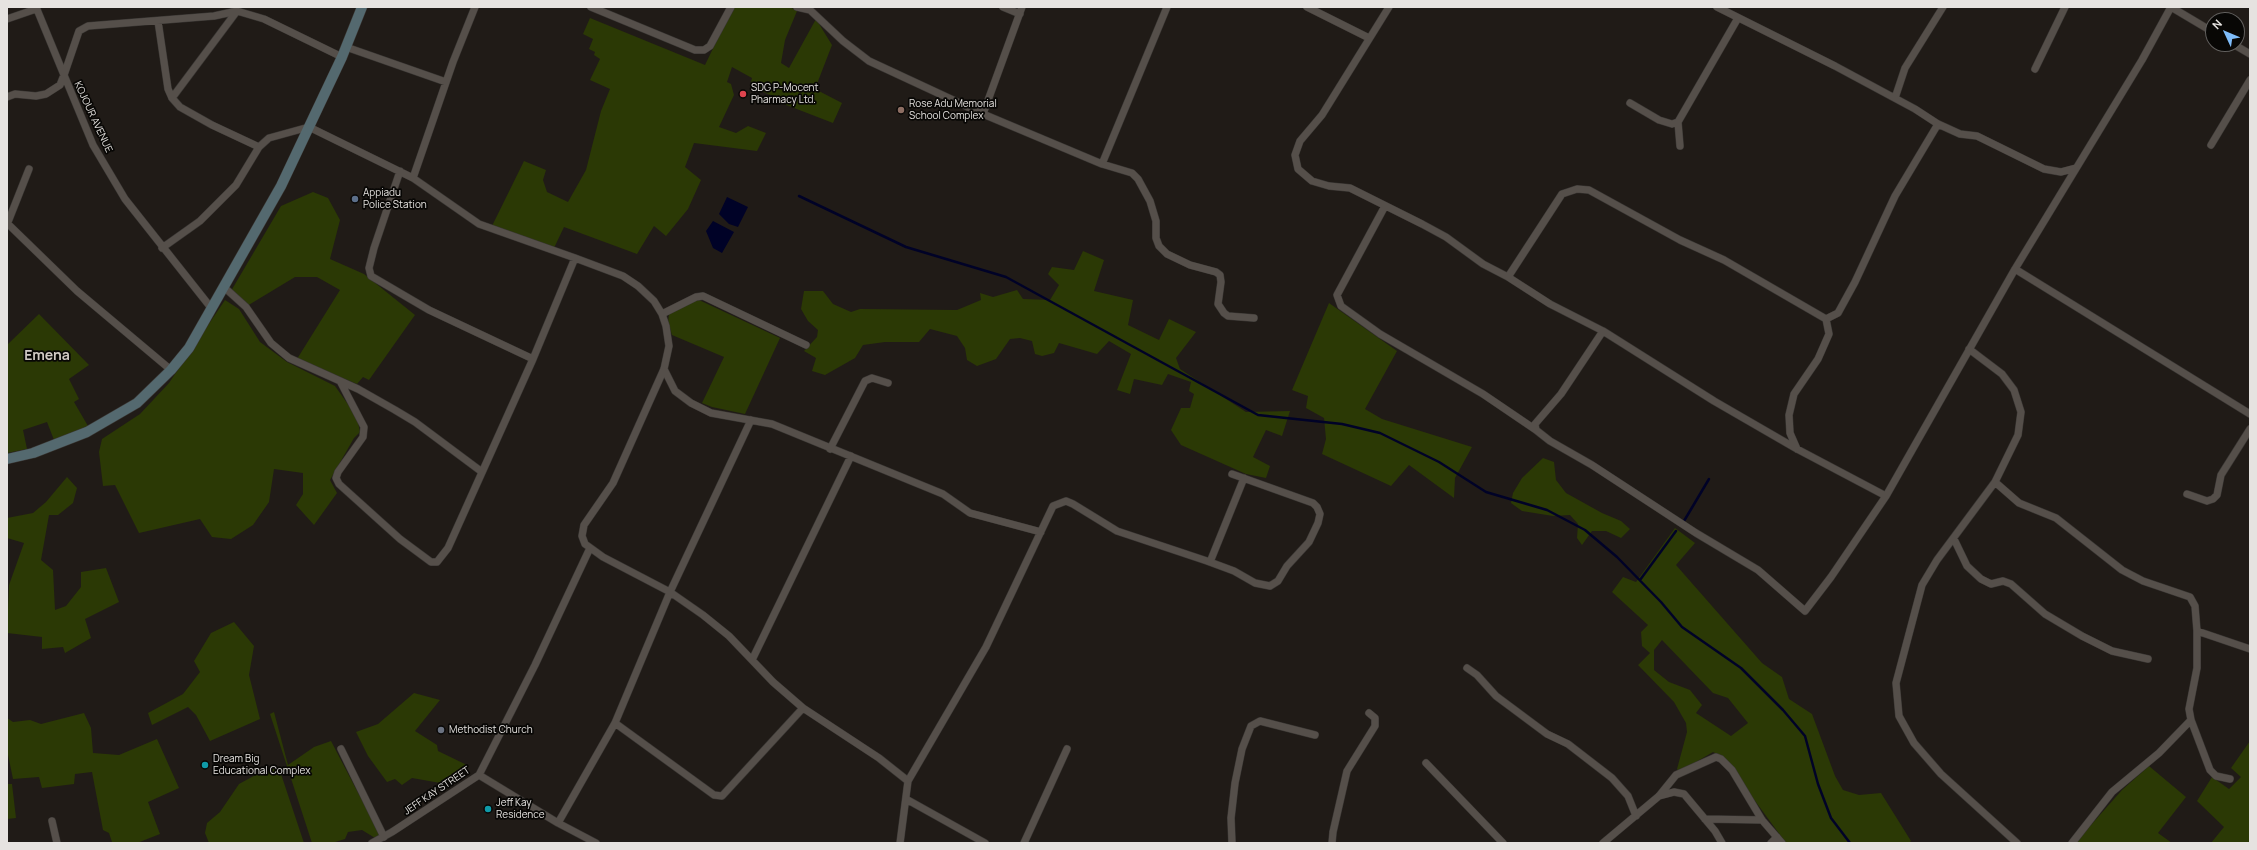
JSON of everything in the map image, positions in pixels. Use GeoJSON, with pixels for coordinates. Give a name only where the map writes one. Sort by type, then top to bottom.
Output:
{"type":"FeatureCollection","features":[{"type":"Feature","properties":{"kind":"street"},"geometry":{"type":"LineString","coordinates":[[7,459],[33,453],[87,432],[137,403],[171,370],[189,348],[225,288],[281,186],[342,57],[362,7]]}},
{"type":"Feature","properties":{"kind":"street"},"geometry":{"type":"LineString","coordinates":[[413,178],[446,82],[475,7]]}},
{"type":"Feature","properties":{"kind":"street"},"geometry":{"type":"LineString","coordinates":[[591,7],[699,50],[710,46],[731,7]]}},
{"type":"Feature","properties":{"kind":"street"},"geometry":{"type":"LineString","coordinates":[[797,7],[810,10],[843,41],[869,61],[983,114],[1102,164],[1132,173],[1138,179],[1150,201],[1156,221],[1156,238],[1159,246],[1167,254],[1190,265],[1216,272],[1220,275],[1221,282],[1218,304],[1224,313],[1228,316],[1254,318]]}},
{"type":"Feature","properties":{"kind":"street"},"geometry":{"type":"LineString","coordinates":[[983,114],[1021,10],[1003,7]]}},
{"type":"Feature","properties":{"kind":"street"},"geometry":{"type":"LineString","coordinates":[[1102,164],[1167,7]]}},
{"type":"Feature","properties":{"kind":"street"},"geometry":{"type":"LineString","coordinates":[[1307,7],[1369,38]]}},
{"type":"Feature","properties":{"kind":"street"},"geometry":{"type":"LineString","coordinates":[[1389,7],[1322,115],[1300,141],[1295,155],[1298,168],[1312,181],[1329,186],[1350,188],[1446,237],[1483,264],[1508,277],[1550,304],[1603,331],[1714,401],[1797,449],[1886,496]]}},
{"type":"Feature","properties":{"kind":"street"},"geometry":{"type":"LineString","coordinates":[[1717,7],[1895,98],[1938,124],[1960,134],[1977,136],[2044,169],[2061,172],[2076,168]]}},
{"type":"Feature","properties":{"kind":"street"},"geometry":{"type":"LineString","coordinates":[[1895,98],[1905,68],[1943,7]]}},
{"type":"Feature","properties":{"kind":"street"},"geometry":{"type":"LineString","coordinates":[[2035,69],[2065,7]]}},
{"type":"Feature","properties":{"kind":"street"},"geometry":{"type":"LineString","coordinates":[[1385,206],[1337,294],[1340,306],[1380,334],[1483,394],[1550,441],[1592,465],[1758,570],[1805,611],[1831,577],[1886,496],[2015,269],[2142,60],[2171,7],[2205,27]]}},
{"type":"Feature","properties":{"kind":"street"},"geometry":{"type":"LineString","coordinates":[[7,19],[36,8],[64,75],[60,85],[46,94],[36,96],[15,94],[7,97]]}},
{"type":"Feature","properties":{"kind":"street"},"geometry":{"type":"LineString","coordinates":[[172,98],[237,11]]}},
{"type":"Feature","properties":{"kind":"street","name":"KOJOUR AVENUE"},"geometry":{"type":"LineString","coordinates":[[212,309],[162,248],[125,199],[94,145],[64,75],[79,31],[88,26],[214,16],[237,11],[264,19],[342,57]]}},
{"type":"Feature","properties":{"kind":"street"},"geometry":{"type":"LineString","coordinates":[[1680,146],[1678,122],[1738,18]]}},
{"type":"Feature","properties":{"kind":"street"},"geometry":{"type":"LineString","coordinates":[[158,21],[168,89],[172,98],[180,107],[212,125],[259,147]]}},
{"type":"Feature","properties":{"kind":"street"},"geometry":{"type":"LineString","coordinates":[[346,47],[446,82]]}},
{"type":"Feature","properties":{"kind":"street"},"geometry":{"type":"LineString","coordinates":[[2211,145],[2250,80]]}},
{"type":"Feature","properties":{"kind":"street"},"geometry":{"type":"LineString","coordinates":[[1630,103],[1659,120],[1672,124],[1678,122]]}},
{"type":"Feature","properties":{"kind":"street"},"geometry":{"type":"LineString","coordinates":[[1826,319],[1838,313],[1855,282],[1895,196],[1938,124]]}},
{"type":"Feature","properties":{"kind":"street"},"geometry":{"type":"LineString","coordinates":[[162,248],[200,221],[236,185],[259,147],[269,138],[309,127],[413,178],[479,224],[576,258],[628,279],[654,301],[662,314],[666,326],[669,346],[664,369],[614,483],[584,525],[582,536],[585,544],[603,557],[670,592],[703,614],[729,636],[803,708],[873,754],[908,781]]}},
{"type":"Feature","properties":{"kind":"street"},"geometry":{"type":"LineString","coordinates":[[29,169],[8,222],[77,291],[171,370]]}},
{"type":"Feature","properties":{"kind":"street"},"geometry":{"type":"LineString","coordinates":[[400,172],[374,248],[369,268],[371,276],[429,310],[533,359]]}},
{"type":"Feature","properties":{"kind":"street"},"geometry":{"type":"LineString","coordinates":[[1508,277],[1562,194],[1578,189],[1589,190],[1680,240],[1724,260],[1826,319],[1829,334],[1818,359],[1794,394],[1790,408],[1790,433],[1797,449]]}},
{"type":"Feature","properties":{"kind":"street"},"geometry":{"type":"LineString","coordinates":[[340,381],[364,427],[363,437],[338,472],[336,478],[339,484],[400,539],[431,562],[437,562],[444,556],[533,359],[576,258]]}},
{"type":"Feature","properties":{"kind":"street"},"geometry":{"type":"LineString","coordinates":[[2015,269],[2250,414]]}},
{"type":"Feature","properties":{"kind":"street"},"geometry":{"type":"LineString","coordinates":[[225,288],[246,307],[271,343],[289,358],[340,381],[415,422],[482,472]]}},
{"type":"Feature","properties":{"kind":"street"},"geometry":{"type":"LineString","coordinates":[[662,314],[696,297],[703,296],[806,345]]}},
{"type":"Feature","properties":{"kind":"street"},"geometry":{"type":"LineString","coordinates":[[1536,430],[1535,424],[1561,394],[1603,331]]}},
{"type":"Feature","properties":{"kind":"street"},"geometry":{"type":"LineString","coordinates":[[1969,349],[2002,374],[2014,390],[2021,412],[2018,435],[1995,482],[1937,560],[1922,585],[1896,683],[1899,716],[1914,743],[1941,774],[2017,843]]}},
{"type":"Feature","properties":{"kind":"street"},"geometry":{"type":"LineString","coordinates":[[664,369],[675,391],[690,403],[711,413],[772,424],[943,494],[970,513],[1041,532]]}},
{"type":"Feature","properties":{"kind":"street"},"geometry":{"type":"LineString","coordinates":[[830,449],[865,381],[872,378],[888,383]]}},
{"type":"Feature","properties":{"kind":"street"},"geometry":{"type":"LineString","coordinates":[[558,823],[615,723],[670,592],[751,420]]}},
{"type":"Feature","properties":{"kind":"street"},"geometry":{"type":"LineString","coordinates":[[2187,494],[2207,501],[2214,499],[2217,495],[2221,475],[2250,429]]}},
{"type":"Feature","properties":{"kind":"street"},"geometry":{"type":"LineString","coordinates":[[752,660],[851,456]]}},
{"type":"Feature","properties":{"kind":"street"},"geometry":{"type":"LineString","coordinates":[[900,843],[908,781],[986,647],[1053,506],[1066,501],[1117,531],[1210,562],[1255,583],[1270,586],[1278,581],[1286,566],[1309,542],[1318,523],[1320,514],[1313,503],[1232,474]]}},
{"type":"Feature","properties":{"kind":"street"},"geometry":{"type":"LineString","coordinates":[[1210,562],[1244,478]]}},
{"type":"Feature","properties":{"kind":"street"},"geometry":{"type":"LineString","coordinates":[[1995,482],[2019,503],[2056,518],[2122,570],[2143,581],[2190,598],[2195,606],[2197,631],[2197,668],[2189,708],[2191,720],[2210,770],[2216,776],[2230,779]]}},
{"type":"Feature","properties":{"kind":"street"},"geometry":{"type":"LineString","coordinates":[[1954,539],[1968,566],[1981,579],[1991,584],[2003,581],[2011,584],[2045,614],[2082,636],[2112,651],[2148,659]]}},
{"type":"Feature","properties":{"kind":"street"},"geometry":{"type":"LineString","coordinates":[[479,775],[535,665],[590,548]]}},
{"type":"Feature","properties":{"kind":"street"},"geometry":{"type":"LineString","coordinates":[[2197,631],[2250,649]]}},
{"type":"Feature","properties":{"kind":"street"},"geometry":{"type":"LineString","coordinates":[[1467,668],[1477,675],[1496,696],[1548,734],[1568,744],[1612,778],[1628,796],[1636,816]]}},
{"type":"Feature","properties":{"kind":"street"},"geometry":{"type":"LineString","coordinates":[[615,723],[714,795],[722,796],[803,708]]}},
{"type":"Feature","properties":{"kind":"street"},"geometry":{"type":"LineString","coordinates":[[1332,843],[1333,832],[1347,771],[1375,726],[1375,718],[1370,713]]}},
{"type":"Feature","properties":{"kind":"street"},"geometry":{"type":"LineString","coordinates":[[2072,843],[2112,792],[2159,753],[2191,720]]}},
{"type":"Feature","properties":{"kind":"street"},"geometry":{"type":"LineString","coordinates":[[1232,843],[1231,818],[1235,783],[1242,749],[1251,726],[1260,721],[1316,735]]}},
{"type":"Feature","properties":{"kind":"street"},"geometry":{"type":"LineString","coordinates":[[341,749],[384,837]]}},
{"type":"Feature","properties":{"kind":"street"},"geometry":{"type":"LineString","coordinates":[[1024,843],[1067,749]]}},
{"type":"Feature","properties":{"kind":"street"},"geometry":{"type":"LineString","coordinates":[[1607,842],[1659,796],[1676,775],[1716,757],[1721,759],[1732,770],[1762,820],[1782,843]]}},
{"type":"Feature","properties":{"kind":"street"},"geometry":{"type":"LineString","coordinates":[[1426,763],[1503,843]]}},
{"type":"Feature","properties":{"kind":"street","name":"JEFF KAY STREET"},"geometry":{"type":"LineString","coordinates":[[372,843],[384,837],[479,775],[558,823],[596,843]]}},
{"type":"Feature","properties":{"kind":"street"},"geometry":{"type":"LineString","coordinates":[[1659,796],[1674,792],[1684,794],[1705,819],[1722,843]]}},
{"type":"Feature","properties":{"kind":"street"},"geometry":{"type":"LineString","coordinates":[[906,799],[985,843]]}},
{"type":"Feature","properties":{"kind":"street"},"geometry":{"type":"LineString","coordinates":[[1705,819],[1762,820]]}},
{"type":"Feature","properties":{"kind":"street"},"geometry":{"type":"LineString","coordinates":[[52,821],[57,843]]}},
{"type":"Feature","properties":{"kind":"street"},"geometry":{"type":"LineString","coordinates":[[1771,843],[1777,837]]}},
{"type":"Feature","properties":{"kind":"green space"},"geometry":{"type":"Polygon","coordinates":[[[733,7],[790,7],[797,11],[785,40],[781,63],[789,68],[816,19],[832,45],[815,89],[842,103],[833,123],[776,101],[775,97],[750,86],[752,78],[732,67],[727,82],[731,84],[734,95],[719,127],[736,133],[748,126],[766,133],[757,151],[694,143],[685,167],[701,180],[688,209],[666,236],[654,226],[637,254],[564,227],[554,248],[492,226],[524,161],[546,170],[543,180],[547,192],[568,202],[586,170],[601,111],[610,89],[590,80],[600,59],[594,55],[595,52],[589,49],[593,39],[583,34],[590,18],[705,65],[733,7]]]}},
{"type":"Feature","properties":{"kind":"green space"},"geometry":{"type":"Polygon","coordinates":[[[313,192],[328,198],[340,220],[330,259],[364,274],[415,315],[369,380],[363,377],[357,384],[297,359],[340,290],[317,277],[295,277],[247,306],[231,291],[281,206],[313,192]]]}},
{"type":"Feature","properties":{"kind":"green space"},"geometry":{"type":"Polygon","coordinates":[[[1083,251],[1104,260],[1094,291],[1133,300],[1128,325],[1159,340],[1169,319],[1196,332],[1176,358],[1180,369],[1246,412],[1290,411],[1282,436],[1266,430],[1253,457],[1270,466],[1266,478],[1246,474],[1181,445],[1171,430],[1181,408],[1190,408],[1194,394],[1189,391],[1191,382],[1168,374],[1162,385],[1134,379],[1130,394],[1117,390],[1131,354],[1109,341],[1097,354],[1059,343],[1054,353],[1042,356],[1035,354],[1032,341],[1020,338],[1010,339],[996,359],[977,366],[967,360],[965,348],[957,336],[930,329],[919,342],[885,342],[863,345],[855,358],[825,375],[812,371],[816,358],[804,351],[817,337],[818,330],[808,321],[801,309],[804,291],[823,291],[833,304],[851,312],[860,309],[957,310],[981,300],[980,293],[993,297],[1017,290],[1023,299],[1050,300],[1059,285],[1048,274],[1052,267],[1074,270],[1083,251]]]}},
{"type":"Feature","properties":{"kind":"green space"},"geometry":{"type":"Polygon","coordinates":[[[225,300],[239,309],[260,342],[287,362],[335,386],[357,417],[360,432],[354,438],[330,480],[337,493],[314,525],[296,505],[303,494],[303,473],[274,469],[269,502],[253,525],[231,539],[212,537],[200,519],[139,533],[115,485],[103,486],[99,452],[102,439],[140,414],[169,383],[225,300]]]}},
{"type":"Feature","properties":{"kind":"green space"},"geometry":{"type":"Polygon","coordinates":[[[699,300],[780,338],[745,414],[712,407],[702,403],[724,357],[672,335],[668,322],[669,314],[689,302],[699,300]]]}},
{"type":"Feature","properties":{"kind":"green space"},"geometry":{"type":"Polygon","coordinates":[[[1329,303],[1397,351],[1365,409],[1382,419],[1472,447],[1455,478],[1454,498],[1409,465],[1391,486],[1322,454],[1326,439],[1324,418],[1306,408],[1308,396],[1292,390],[1329,303]]]}},
{"type":"Feature","properties":{"kind":"green space"},"geometry":{"type":"Polygon","coordinates":[[[39,314],[89,365],[69,379],[79,399],[74,402],[88,426],[54,440],[47,422],[23,430],[27,449],[7,453],[7,345],[39,314]]]}},
{"type":"Feature","properties":{"kind":"green space"},"geometry":{"type":"Polygon","coordinates":[[[1543,458],[1554,462],[1556,480],[1566,493],[1602,513],[1621,521],[1630,529],[1621,538],[1606,531],[1592,531],[1582,545],[1577,538],[1578,524],[1570,515],[1553,516],[1522,511],[1511,503],[1513,493],[1522,478],[1543,458]]]}},
{"type":"Feature","properties":{"kind":"green space"},"geometry":{"type":"Polygon","coordinates":[[[67,477],[77,488],[73,503],[58,515],[49,515],[41,560],[53,570],[55,610],[66,606],[81,587],[81,572],[106,568],[119,602],[85,619],[91,638],[65,653],[63,647],[42,649],[42,637],[7,633],[9,585],[24,543],[7,538],[7,518],[33,513],[46,502],[67,477]]]}},
{"type":"Feature","properties":{"kind":"green space"},"geometry":{"type":"Polygon","coordinates":[[[1675,528],[1695,543],[1676,565],[1762,663],[1782,677],[1789,699],[1812,714],[1835,776],[1843,790],[1859,795],[1881,793],[1911,841],[1909,843],[1786,843],[1722,756],[1713,752],[1679,772],[1677,769],[1687,732],[1686,723],[1674,702],[1638,665],[1650,653],[1642,646],[1641,632],[1648,625],[1612,592],[1623,577],[1636,582],[1675,528]],[[1662,640],[1654,650],[1654,670],[1669,682],[1690,690],[1702,705],[1696,713],[1731,736],[1748,723],[1728,698],[1713,693],[1662,640]]]}},
{"type":"Feature","properties":{"kind":"green space"},"geometry":{"type":"Polygon","coordinates":[[[234,622],[254,646],[249,675],[260,719],[210,741],[196,715],[188,707],[152,725],[148,713],[183,694],[200,672],[194,661],[211,633],[234,622]]]}},
{"type":"Feature","properties":{"kind":"green space"},"geometry":{"type":"Polygon","coordinates":[[[414,693],[440,700],[415,731],[437,745],[438,751],[469,766],[446,784],[412,778],[402,785],[395,779],[387,782],[368,756],[356,732],[378,724],[414,693]]]}},
{"type":"Feature","properties":{"kind":"green space"},"geometry":{"type":"Polygon","coordinates":[[[274,712],[288,765],[314,747],[331,741],[380,835],[375,838],[362,830],[348,832],[345,839],[332,843],[312,843],[270,714],[274,712]]]}},
{"type":"Feature","properties":{"kind":"green space"},"geometry":{"type":"Polygon","coordinates":[[[84,713],[91,728],[93,753],[119,755],[157,739],[179,788],[148,802],[160,834],[137,843],[112,842],[109,833],[103,830],[92,772],[75,774],[74,784],[42,788],[39,777],[13,779],[7,750],[7,718],[13,722],[30,720],[41,724],[84,713]]]}},
{"type":"Feature","properties":{"kind":"green space"},"geometry":{"type":"Polygon","coordinates":[[[2250,741],[2250,843],[2211,843],[2224,827],[2197,801],[2212,777],[2229,789],[2241,777],[2231,768],[2250,741]]]}},
{"type":"Feature","properties":{"kind":"green space"},"geometry":{"type":"Polygon","coordinates":[[[2149,766],[2186,797],[2158,833],[2172,843],[2075,843],[2122,790],[2149,766]]]}},
{"type":"Feature","properties":{"kind":"green space"},"geometry":{"type":"Polygon","coordinates":[[[274,769],[281,774],[304,843],[209,843],[205,833],[207,823],[220,812],[239,784],[261,772],[274,769]]]}},
{"type":"Feature","properties":{"kind":"green space"},"geometry":{"type":"Polygon","coordinates":[[[7,784],[12,784],[16,818],[7,819],[7,784]]]}},
{"type":"Feature","properties":{"kind":"water"},"geometry":{"type":"Polygon","coordinates":[[[727,197],[748,207],[738,227],[729,224],[719,214],[727,197]]]}},
{"type":"Feature","properties":{"kind":"water"},"geometry":{"type":"Polygon","coordinates":[[[713,221],[734,232],[722,253],[713,248],[706,231],[713,221]]]}},
{"type":"Feature","properties":{"kind":"waterway"},"geometry":{"type":"LineString","coordinates":[[799,196],[906,247],[1006,277],[1258,415],[1342,424],[1380,433],[1439,462],[1486,492],[1547,510],[1585,530],[1617,557],[1661,602],[1682,627],[1741,668],[1783,710],[1805,736],[1818,784],[1831,818],[1850,843]]}},
{"type":"Feature","properties":{"kind":"waterway"},"geometry":{"type":"LineString","coordinates":[[1684,521],[1709,479]]}},
{"type":"Feature","properties":{"kind":"waterway"},"geometry":{"type":"LineString","coordinates":[[1640,580],[1676,531]]}},
{"type":"Feature","properties":{"kind":"place","name":"SDG P-Mocent Pharmacy Ltd."},"geometry":{"type":"Point","coordinates":[743,94]}},
{"type":"Feature","properties":{"kind":"place","name":"Rose Adu Memorial School Complex"},"geometry":{"type":"Point","coordinates":[901,110]}},
{"type":"Feature","properties":{"kind":"place","name":"Appiadu Police Station"},"geometry":{"type":"Point","coordinates":[355,199]}},
{"type":"Feature","properties":{"kind":"place","name":"Methodist Church"},"geometry":{"type":"Point","coordinates":[441,730]}},
{"type":"Feature","properties":{"kind":"place","name":"Dream Big Educational Complex"},"geometry":{"type":"Point","coordinates":[205,765]}},
{"type":"Feature","properties":{"kind":"place","name":"Jeff Kay Residence"},"geometry":{"type":"Point","coordinates":[488,809]}},
{"type":"Feature","properties":{"kind":"district","name":"Emena"},"geometry":{"type":"Point","coordinates":[47,356]}}]}
